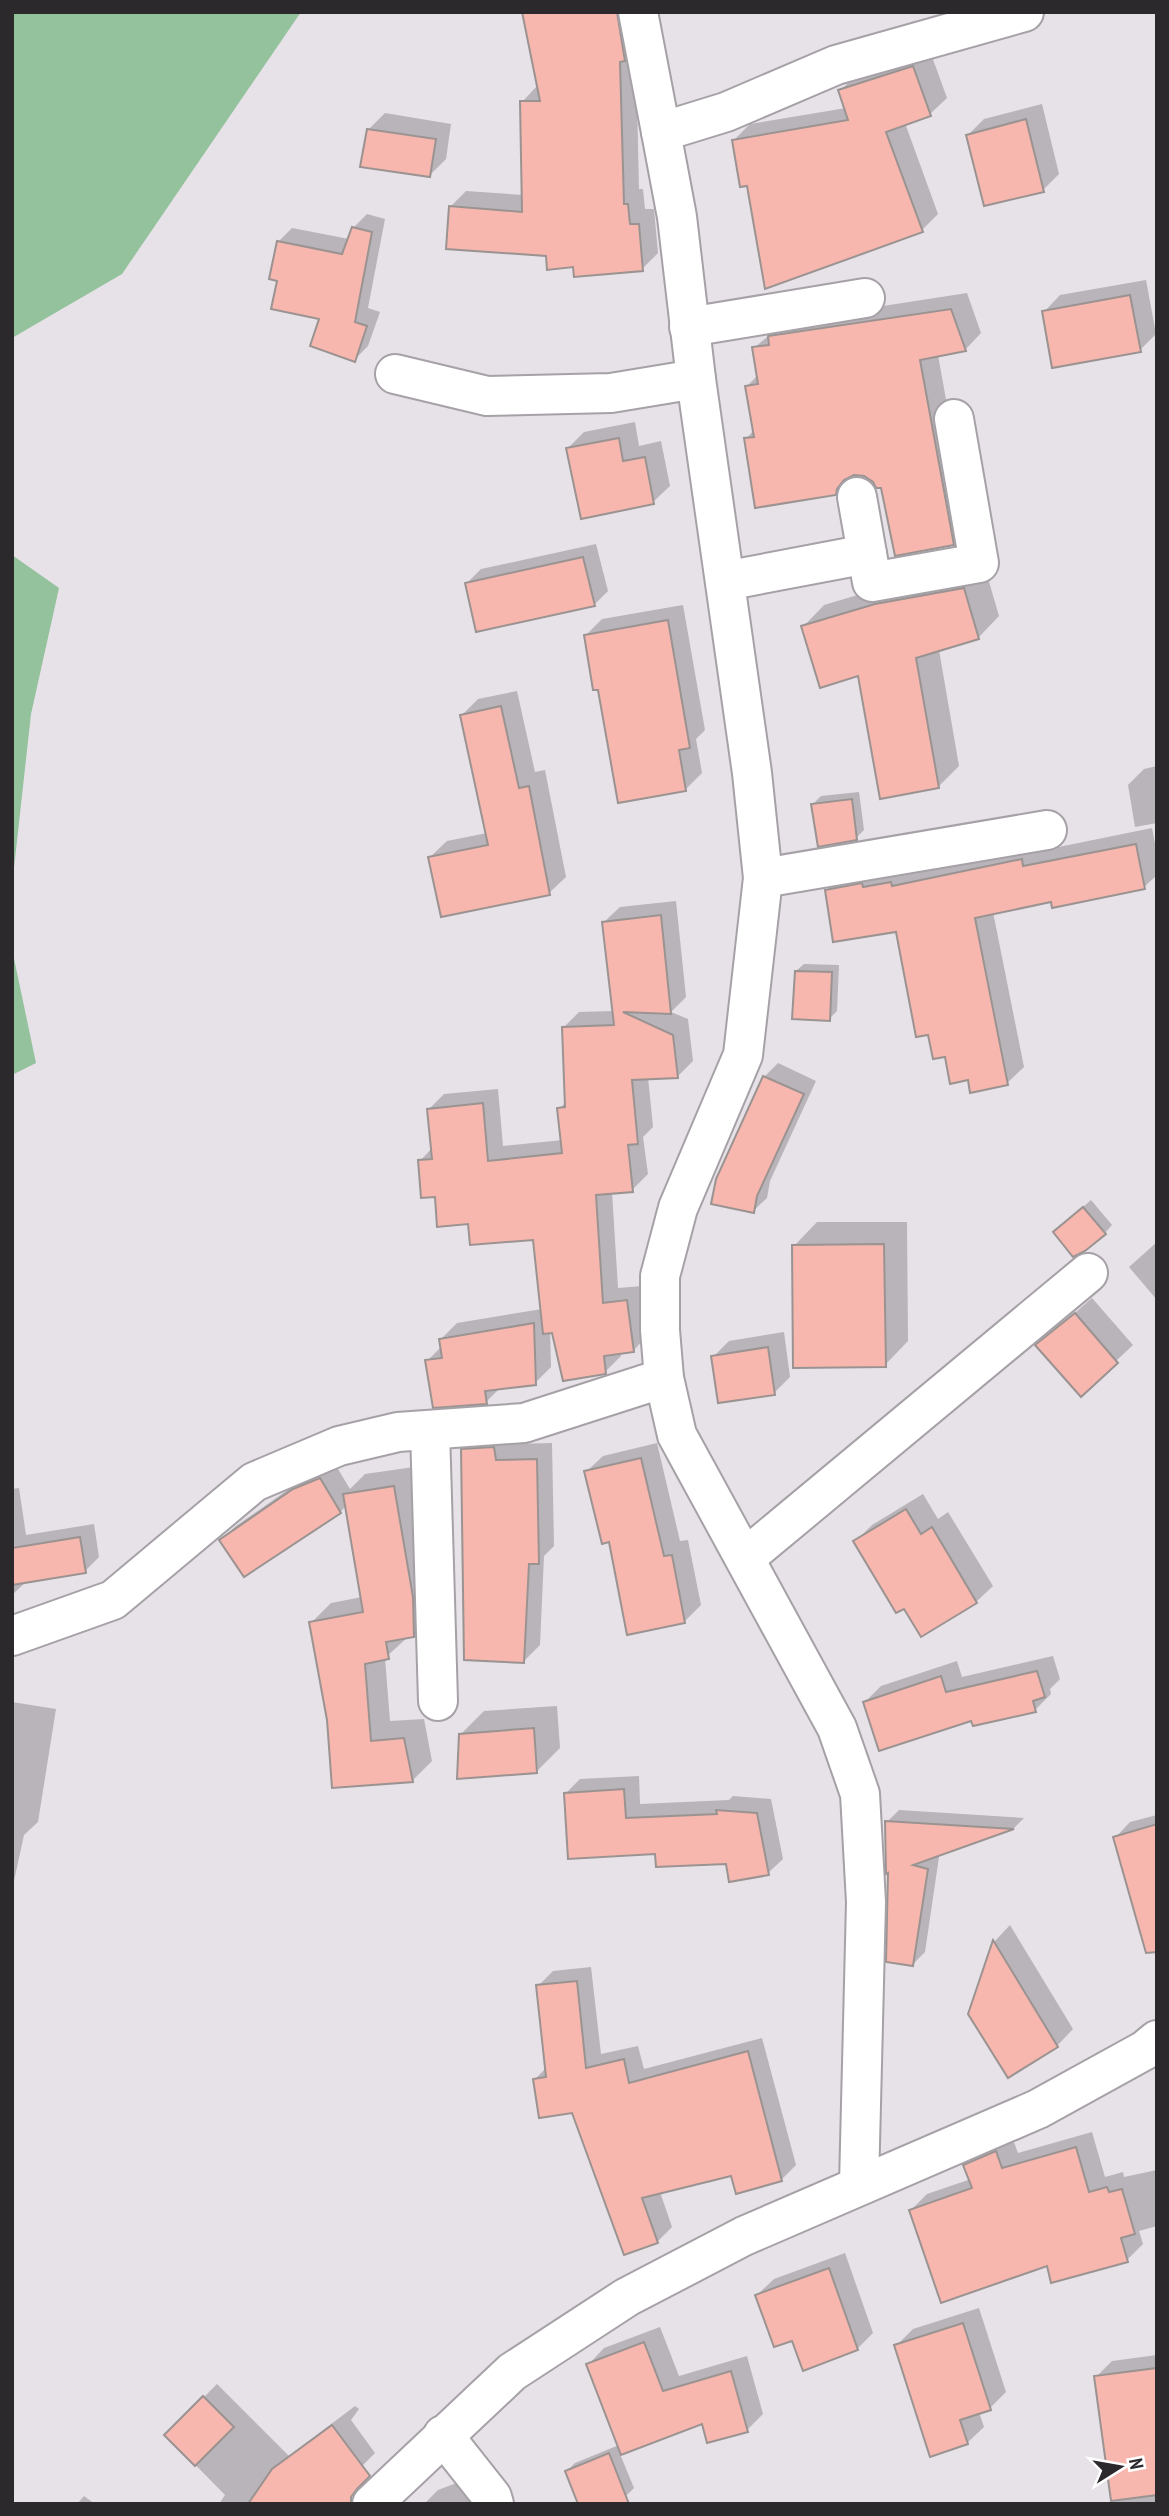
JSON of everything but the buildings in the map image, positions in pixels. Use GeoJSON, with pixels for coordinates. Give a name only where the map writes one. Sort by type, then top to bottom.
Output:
{"type":"FeatureCollection","features":[{"type":"Feature","properties":{"kind":"street"},"geometry":{"type":"LineString","coordinates":[[638,12],[677,217],[696,379],[752,773],[762,878],[743,1055],[678,1208],[660,1276],[660,1330],[664,1378],[677,1435],[837,1727],[860,1794],[866,1902],[859,2185]]}},
{"type":"Feature","properties":{"kind":"street"},"geometry":{"type":"LineString","coordinates":[[661,132],[726,112],[836,65],[1024,12]]}},
{"type":"Feature","properties":{"kind":"street"},"geometry":{"type":"LineString","coordinates":[[689,327],[865,298]]}},
{"type":"Feature","properties":{"kind":"street"},"geometry":{"type":"LineString","coordinates":[[394,374],[487,396],[611,393],[696,379]]}},
{"type":"Feature","properties":{"kind":"street"},"geometry":{"type":"LineString","coordinates":[[858,497],[872,582],[979,563],[954,418]]}},
{"type":"Feature","properties":{"kind":"street"},"geometry":{"type":"LineString","coordinates":[[725,581],[867,554]]}},
{"type":"Feature","properties":{"kind":"street"},"geometry":{"type":"LineString","coordinates":[[762,878],[1047,830]]}},
{"type":"Feature","properties":{"kind":"street"},"geometry":{"type":"LineString","coordinates":[[744,1558],[1088,1273]]}},
{"type":"Feature","properties":{"kind":"street"},"geometry":{"type":"LineString","coordinates":[[12,1636],[113,1600],[254,1482],[339,1446],[398,1432],[524,1423],[664,1378]]}},
{"type":"Feature","properties":{"kind":"street"},"geometry":{"type":"LineString","coordinates":[[430,1430],[438,1701]]}},
{"type":"Feature","properties":{"kind":"street"},"geometry":{"type":"LineString","coordinates":[[372,2504],[512,2372],[627,2297],[744,2236],[1038,2109],[1153,2051]]}},
{"type":"Feature","properties":{"kind":"street"},"geometry":{"type":"LineString","coordinates":[[443,2435],[492,2497],[494,2504]]}},
{"type":"Feature","properties":{"kind":"green space"},"geometry":{"type":"Polygon","coordinates":[[[12,12],[301,12],[122,274],[12,338],[12,12]]]}},
{"type":"Feature","properties":{"kind":"green space"},"geometry":{"type":"Polygon","coordinates":[[[12,555],[59,588],[31,714],[12,886],[12,555]]]}},
{"type":"Feature","properties":{"kind":"green space"},"geometry":{"type":"Polygon","coordinates":[[[12,949],[36,1063],[12,1075],[12,949]]]}}]}
